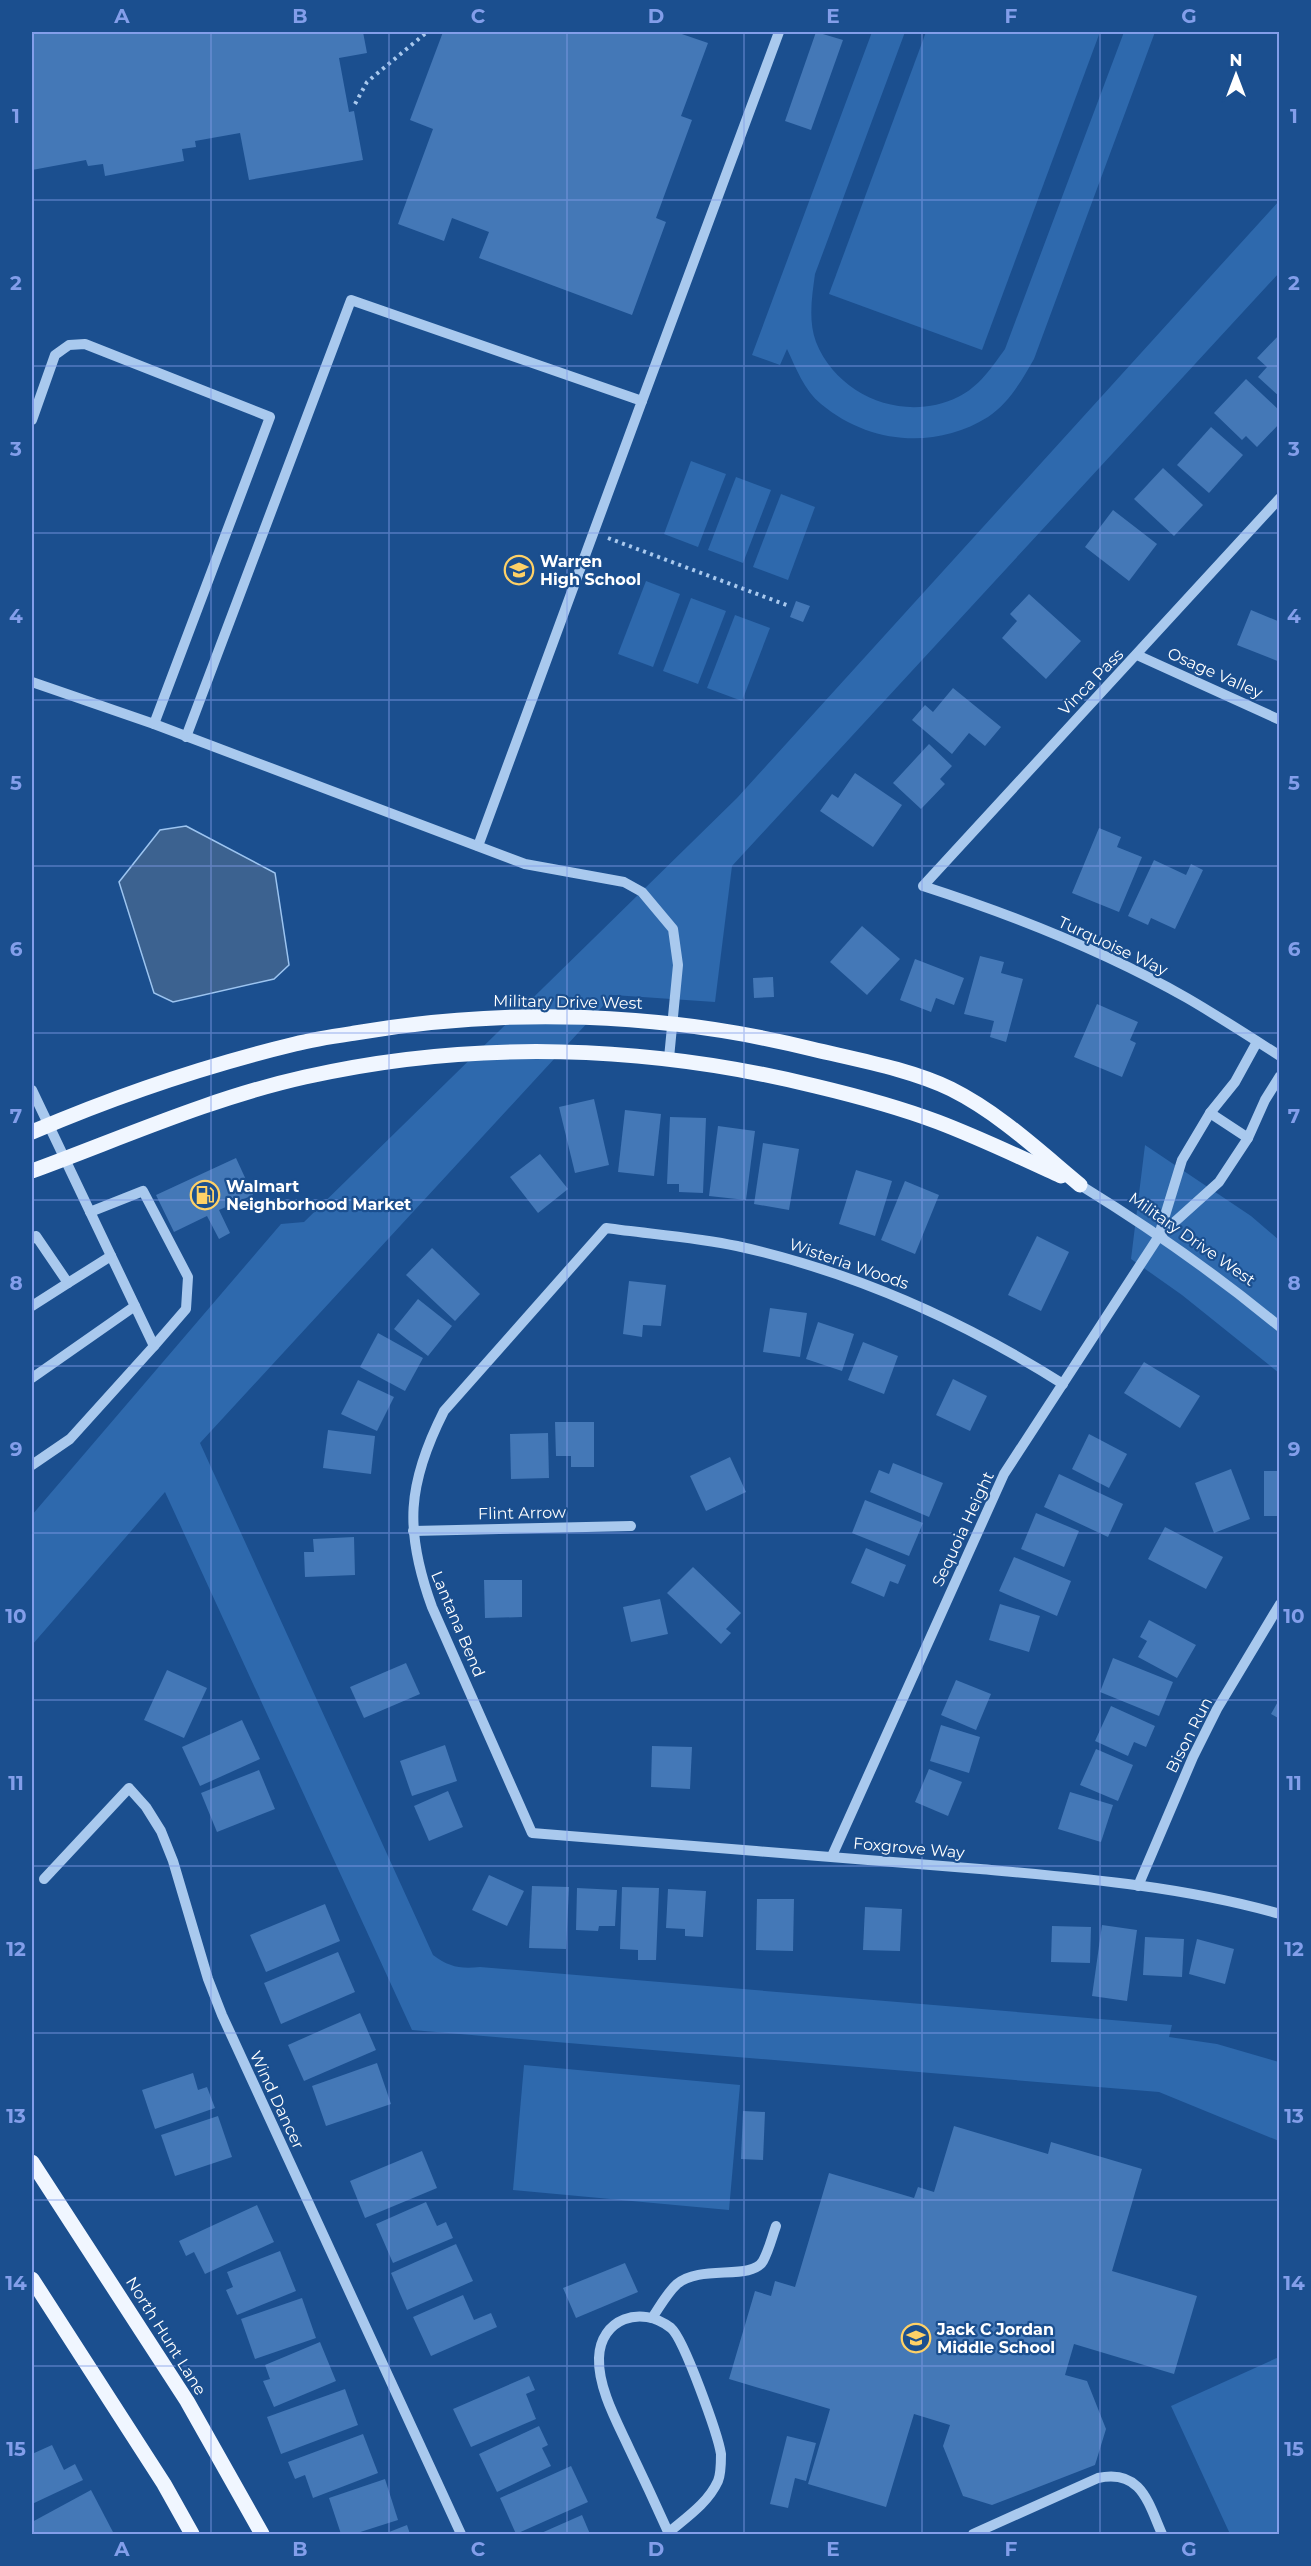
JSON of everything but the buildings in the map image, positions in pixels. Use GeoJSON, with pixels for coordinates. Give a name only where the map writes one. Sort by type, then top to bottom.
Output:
{"type":"FeatureCollection","features":[{"type":"Feature","properties":{"kind":"main road","name":"Military Drive West"},"geometry":{"type":"LineString","coordinates":[[32,1132],[48,1124],[193,1073],[289,1045],[386,1028],[443,1021],[528,1017],[613,1018],[759,1036],[866,1062],[951,1089],[1009,1126],[1080,1185]]}},
{"type":"Feature","properties":{"kind":"main road","name":"Military Drive West"},"geometry":{"type":"LineString","coordinates":[[32,1171],[204,1106],[305,1077],[390,1062],[446,1056],[529,1052],[611,1053],[669,1058],[753,1070],[900,1109],[1010,1152],[1080,1185]]}},
{"type":"Feature","properties":{"kind":"main road","name":"North Hunt Lane"},"geometry":{"type":"LineString","coordinates":[[32,2162],[187,2401],[262,2535]]}},
{"type":"Feature","properties":{"kind":"main road"},"geometry":{"type":"LineString","coordinates":[[32,2279],[164,2484],[192,2535]]}},
{"type":"Feature","properties":{"kind":"street"},"geometry":{"type":"LineString","coordinates":[[478,846],[779,32]]}},
{"type":"Feature","properties":{"kind":"street"},"geometry":{"type":"LineString","coordinates":[[186,737],[351,300],[642,401]]}},
{"type":"Feature","properties":{"kind":"street"},"geometry":{"type":"LineString","coordinates":[[32,420],[55,355],[69,345],[85,344],[270,417],[154,724]]}},
{"type":"Feature","properties":{"kind":"street","name":"Vinca Pass"},"geometry":{"type":"LineString","coordinates":[[923,886],[1280,498]]}},
{"type":"Feature","properties":{"kind":"street","name":"Osage Valley"},"geometry":{"type":"LineString","coordinates":[[1137,655],[1280,720]]}},
{"type":"Feature","properties":{"kind":"street"},"geometry":{"type":"LineString","coordinates":[[32,682],[154,724],[525,864],[624,882],[642,892],[674,929],[678,965],[669,1058]]}},
{"type":"Feature","properties":{"kind":"street","name":"Turquoise Way"},"geometry":{"type":"LineString","coordinates":[[923,886],[963,899],[1081,945],[1186,998],[1280,1056]]}},
{"type":"Feature","properties":{"kind":"street","name":"Sequoia Height"},"geometry":{"type":"LineString","coordinates":[[1159,1236],[1182,1160],[1210,1113],[1235,1082],[1257,1042]]}},
{"type":"Feature","properties":{"kind":"street","name":"Sequoia Height"},"geometry":{"type":"LineString","coordinates":[[832,1856],[986,1511],[1028,1435],[1159,1236],[1219,1182],[1248,1138],[1265,1100],[1280,1076]]}},
{"type":"Feature","properties":{"kind":"street"},"geometry":{"type":"LineString","coordinates":[[32,1090],[154,1346]]}},
{"type":"Feature","properties":{"kind":"street"},"geometry":{"type":"LineString","coordinates":[[1210,1113],[1248,1138]]}},
{"type":"Feature","properties":{"kind":"street","name":"Military Drive West"},"geometry":{"type":"LineString","coordinates":[[1080,1185],[1159,1236],[1238,1292],[1280,1327]]}},
{"type":"Feature","properties":{"kind":"street"},"geometry":{"type":"LineString","coordinates":[[32,1465],[70,1439],[186,1309],[188,1277],[143,1191],[90,1212]]}},
{"type":"Feature","properties":{"kind":"street","name":"Wisteria Woods"},"geometry":{"type":"LineString","coordinates":[[606,1228],[734,1245],[779,1256],[863,1283],[904,1298],[974,1331],[1063,1384]]}},
{"type":"Feature","properties":{"kind":"street","name":"Lantana Bend"},"geometry":{"type":"LineString","coordinates":[[532,1833],[432,1606],[419,1571],[413,1531],[415,1490],[431,1438],[444,1412],[606,1228]]}},
{"type":"Feature","properties":{"kind":"street"},"geometry":{"type":"LineString","coordinates":[[32,1239],[36,1236],[68,1283]]}},
{"type":"Feature","properties":{"kind":"street"},"geometry":{"type":"LineString","coordinates":[[32,1306],[111,1256]]}},
{"type":"Feature","properties":{"kind":"street"},"geometry":{"type":"LineString","coordinates":[[32,1378],[135,1306]]}},
{"type":"Feature","properties":{"kind":"street","name":"Flint Arrow"},"geometry":{"type":"LineString","coordinates":[[413,1531],[631,1526]]}},
{"type":"Feature","properties":{"kind":"street","name":"Bison Run"},"geometry":{"type":"LineString","coordinates":[[1138,1886],[1193,1757],[1217,1709],[1280,1604]]}},
{"type":"Feature","properties":{"kind":"street","name":"Wind Dancer"},"geometry":{"type":"LineString","coordinates":[[44,1879],[129,1788],[161,1831],[173,1861],[208,1979],[222,2015],[461,2535]]}},
{"type":"Feature","properties":{"kind":"street","name":"Foxgrove Way"},"geometry":{"type":"LineString","coordinates":[[532,1833],[832,1856],[1076,1878],[1236,1901],[1280,1914]]}},
{"type":"Feature","properties":{"kind":"street"},"geometry":{"type":"LineString","coordinates":[[652,2318],[677,2284],[687,2279],[706,2273],[751,2272],[762,2263],[776,2226]]}},
{"type":"Feature","properties":{"kind":"street"},"geometry":{"type":"LineString","coordinates":[[638,2316],[652,2318],[672,2328],[683,2349],[716,2433],[721,2456],[719,2479],[706,2501],[669,2534],[607,2399],[599,2359],[604,2334],[616,2321],[638,2316]]}},
{"type":"Feature","properties":{"kind":"street"},"geometry":{"type":"LineString","coordinates":[[973,2535],[1098,2478],[1113,2475],[1127,2478],[1139,2487],[1162,2535]]}},
{"type":"Feature","properties":{"kind":"path"},"geometry":{"type":"LineString","coordinates":[[355,104],[367,82],[427,32]]}},
{"type":"Feature","properties":{"kind":"path"},"geometry":{"type":"LineString","coordinates":[[593,533],[789,606]]}},
{"type":"Feature","properties":{"kind":"shaded area"},"geometry":{"type":"Polygon","coordinates":[[[872,32],[905,32],[815,274],[811,308],[812,325],[816,342],[826,361],[840,377],[875,400],[896,406],[917,407],[938,404],[966,393],[984,376],[1005,349],[1124,32],[1155,32],[1034,359],[1020,383],[996,411],[968,428],[946,435],[903,438],[860,428],[840,417],[815,398],[801,378],[787,349],[780,365],[752,355],[872,32]]]}},
{"type":"Feature","properties":{"kind":"shaded area"},"geometry":{"type":"Polygon","coordinates":[[[926,32],[1100,32],[982,350],[829,294],[926,32]]]}},
{"type":"Feature","properties":{"kind":"shaded area"},"geometry":{"type":"Polygon","coordinates":[[[1279,201],[1279,273],[732,866],[715,1002],[613,995],[200,1443],[433,1955],[439,1959],[450,1965],[466,1968],[480,1967],[1172,2025],[1169,2037],[1217,2044],[1279,2062],[1279,2141],[1159,2092],[412,2030],[165,1492],[32,1645],[32,1515],[281,1224],[304,1222],[737,798],[1279,201]]]}},
{"type":"Feature","properties":{"kind":"shaded area"},"geometry":{"type":"Polygon","coordinates":[[[691,461],[726,474],[698,547],[664,534],[691,461]]]}},
{"type":"Feature","properties":{"kind":"shaded area"},"geometry":{"type":"Polygon","coordinates":[[[736,477],[771,490],[743,563],[708,550],[736,477]]]}},
{"type":"Feature","properties":{"kind":"shaded area"},"geometry":{"type":"Polygon","coordinates":[[[781,494],[815,507],[788,580],[753,567],[781,494]]]}},
{"type":"Feature","properties":{"kind":"shaded area"},"geometry":{"type":"Polygon","coordinates":[[[646,581],[680,594],[653,667],[618,654],[646,581]]]}},
{"type":"Feature","properties":{"kind":"shaded area"},"geometry":{"type":"Polygon","coordinates":[[[691,598],[726,611],[698,684],[663,671],[691,598]]]}},
{"type":"Feature","properties":{"kind":"shaded area"},"geometry":{"type":"Polygon","coordinates":[[[735,615],[770,628],[742,701],[707,688],[735,615]]]}},
{"type":"Feature","properties":{"kind":"shaded area"},"geometry":{"type":"Polygon","coordinates":[[[186,826],[275,873],[289,965],[274,979],[173,1002],[154,993],[119,882],[160,830],[186,826]]]}},
{"type":"Feature","properties":{"kind":"shaded area"},"geometry":{"type":"Polygon","coordinates":[[[1145,1145],[1251,1216],[1279,1240],[1279,1373],[1182,1295],[1131,1259],[1145,1145]]]}},
{"type":"Feature","properties":{"kind":"shaded area"},"geometry":{"type":"Polygon","coordinates":[[[524,2065],[740,2085],[729,2210],[513,2190],[524,2065]]]}},
{"type":"Feature","properties":{"kind":"shaded area"},"geometry":{"type":"Polygon","coordinates":[[[1279,2357],[1279,2534],[1230,2534],[1171,2406],[1279,2357]]]}},
{"type":"Feature","properties":{"kind":"place","name":"Warren High School"},"geometry":{"type":"Point","coordinates":[519,570]}},
{"type":"Feature","properties":{"kind":"place","name":"Walmart Neighborhood Market"},"geometry":{"type":"Point","coordinates":[205,1195]}},
{"type":"Feature","properties":{"kind":"place","name":"Jack C Jordan Middle School"},"geometry":{"type":"Point","coordinates":[916,2338]}}]}
